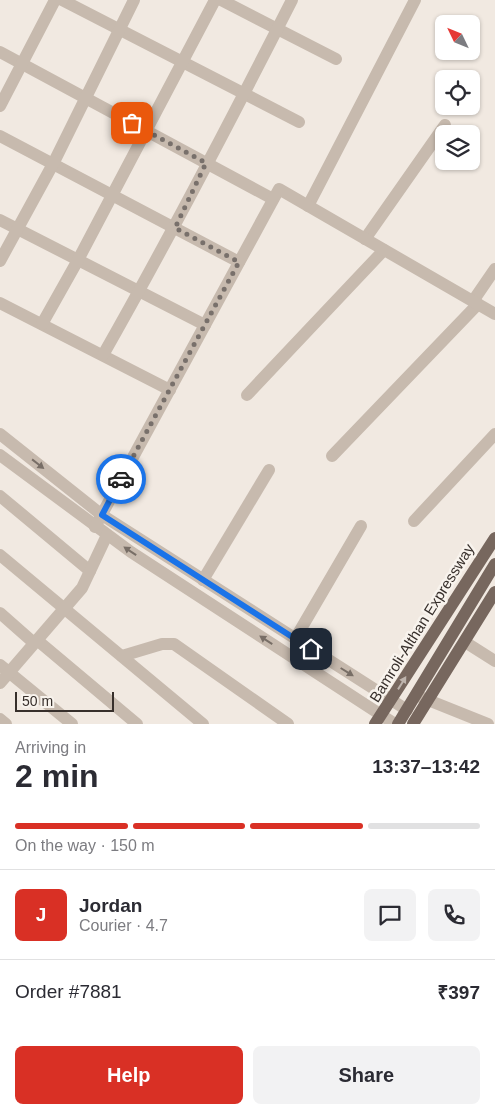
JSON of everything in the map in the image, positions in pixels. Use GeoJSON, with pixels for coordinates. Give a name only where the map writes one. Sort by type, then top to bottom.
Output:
{"type":"FeatureCollection","features":[{"type":"Feature","properties":{"kind":"main road","name":"Bamroli-Althan Expressway"},"geometry":{"type":"LineString","coordinates":[[379,720],[495,538]]}},
{"type":"Feature","properties":{"kind":"main road","name":"Bamroli-Althan Expressway"},"geometry":{"type":"LineString","coordinates":[[396,724],[407,710],[495,564]]}},
{"type":"Feature","properties":{"kind":"main road"},"geometry":{"type":"LineString","coordinates":[[413,724],[493,600]]}},
{"type":"Feature","properties":{"kind":"street"},"geometry":{"type":"LineString","coordinates":[[0,106],[56,0]]}},
{"type":"Feature","properties":{"kind":"street"},"geometry":{"type":"LineString","coordinates":[[62,0],[299,122]]}},
{"type":"Feature","properties":{"kind":"street"},"geometry":{"type":"LineString","coordinates":[[0,262],[53,164],[134,0]]}},
{"type":"Feature","properties":{"kind":"street"},"geometry":{"type":"LineString","coordinates":[[42,324],[184,63],[215,0]]}},
{"type":"Feature","properties":{"kind":"street"},"geometry":{"type":"LineString","coordinates":[[221,0],[336,59]]}},
{"type":"Feature","properties":{"kind":"street"},"geometry":{"type":"LineString","coordinates":[[103,355],[175,228],[206,163],[292,0]]}},
{"type":"Feature","properties":{"kind":"street"},"geometry":{"type":"LineString","coordinates":[[308,206],[415,0]]}},
{"type":"Feature","properties":{"kind":"street"},"geometry":{"type":"LineString","coordinates":[[0,52],[273,199]]}},
{"type":"Feature","properties":{"kind":"street"},"geometry":{"type":"LineString","coordinates":[[0,136],[239,262]]}},
{"type":"Feature","properties":{"kind":"street"},"geometry":{"type":"LineString","coordinates":[[365,239],[435,139]]}},
{"type":"Feature","properties":{"kind":"street"},"geometry":{"type":"LineString","coordinates":[[95,527],[279,189],[495,314]]}},
{"type":"Feature","properties":{"kind":"street"},"geometry":{"type":"LineString","coordinates":[[0,220],[205,325]]}},
{"type":"Feature","properties":{"kind":"street"},"geometry":{"type":"LineString","coordinates":[[247,395],[384,250]]}},
{"type":"Feature","properties":{"kind":"street"},"geometry":{"type":"LineString","coordinates":[[332,456],[475,303],[495,269]]}},
{"type":"Feature","properties":{"kind":"street"},"geometry":{"type":"LineString","coordinates":[[0,303],[170,390]]}},
{"type":"Feature","properties":{"kind":"street"},"geometry":{"type":"LineString","coordinates":[[0,434],[102,515],[407,710]]}},
{"type":"Feature","properties":{"kind":"street"},"geometry":{"type":"LineString","coordinates":[[414,521],[495,434]]}},
{"type":"Feature","properties":{"kind":"street"},"geometry":{"type":"LineString","coordinates":[[0,454],[95,527],[379,720],[396,724]]}},
{"type":"Feature","properties":{"kind":"street"},"geometry":{"type":"LineString","coordinates":[[203,580],[268,470]]}},
{"type":"Feature","properties":{"kind":"street"},"geometry":{"type":"LineString","coordinates":[[0,496],[90,571]]}},
{"type":"Feature","properties":{"kind":"street"},"geometry":{"type":"LineString","coordinates":[[295,639],[361,526]]}},
{"type":"Feature","properties":{"kind":"street"},"geometry":{"type":"LineString","coordinates":[[0,683],[4,669],[36,641],[82,588],[107,535]]}},
{"type":"Feature","properties":{"kind":"street"},"geometry":{"type":"LineString","coordinates":[[0,555],[203,724]]}},
{"type":"Feature","properties":{"kind":"street"},"geometry":{"type":"LineString","coordinates":[[0,613],[137,724]]}},
{"type":"Feature","properties":{"kind":"street"},"geometry":{"type":"LineString","coordinates":[[465,642],[495,660]]}},
{"type":"Feature","properties":{"kind":"street"},"geometry":{"type":"LineString","coordinates":[[122,656],[162,644],[174,644],[288,724]]}},
{"type":"Feature","properties":{"kind":"street"},"geometry":{"type":"LineString","coordinates":[[4,669],[72,724]]}},
{"type":"Feature","properties":{"kind":"street"},"geometry":{"type":"LineString","coordinates":[[416,695],[428,702],[488,724]]}},
{"type":"Feature","properties":{"kind":"street"},"geometry":{"type":"LineString","coordinates":[[0,719],[6,724]]}},
{"type":"Feature","properties":{"kind":"way so far"},"geometry":{"type":"LineString","coordinates":[[121,479],[239,262],[175,228],[206,163],[132,123]]}},
{"type":"Feature","properties":{"kind":"route"},"geometry":{"type":"LineString","coordinates":[[121,479],[102,515],[311,649]]}}]}
